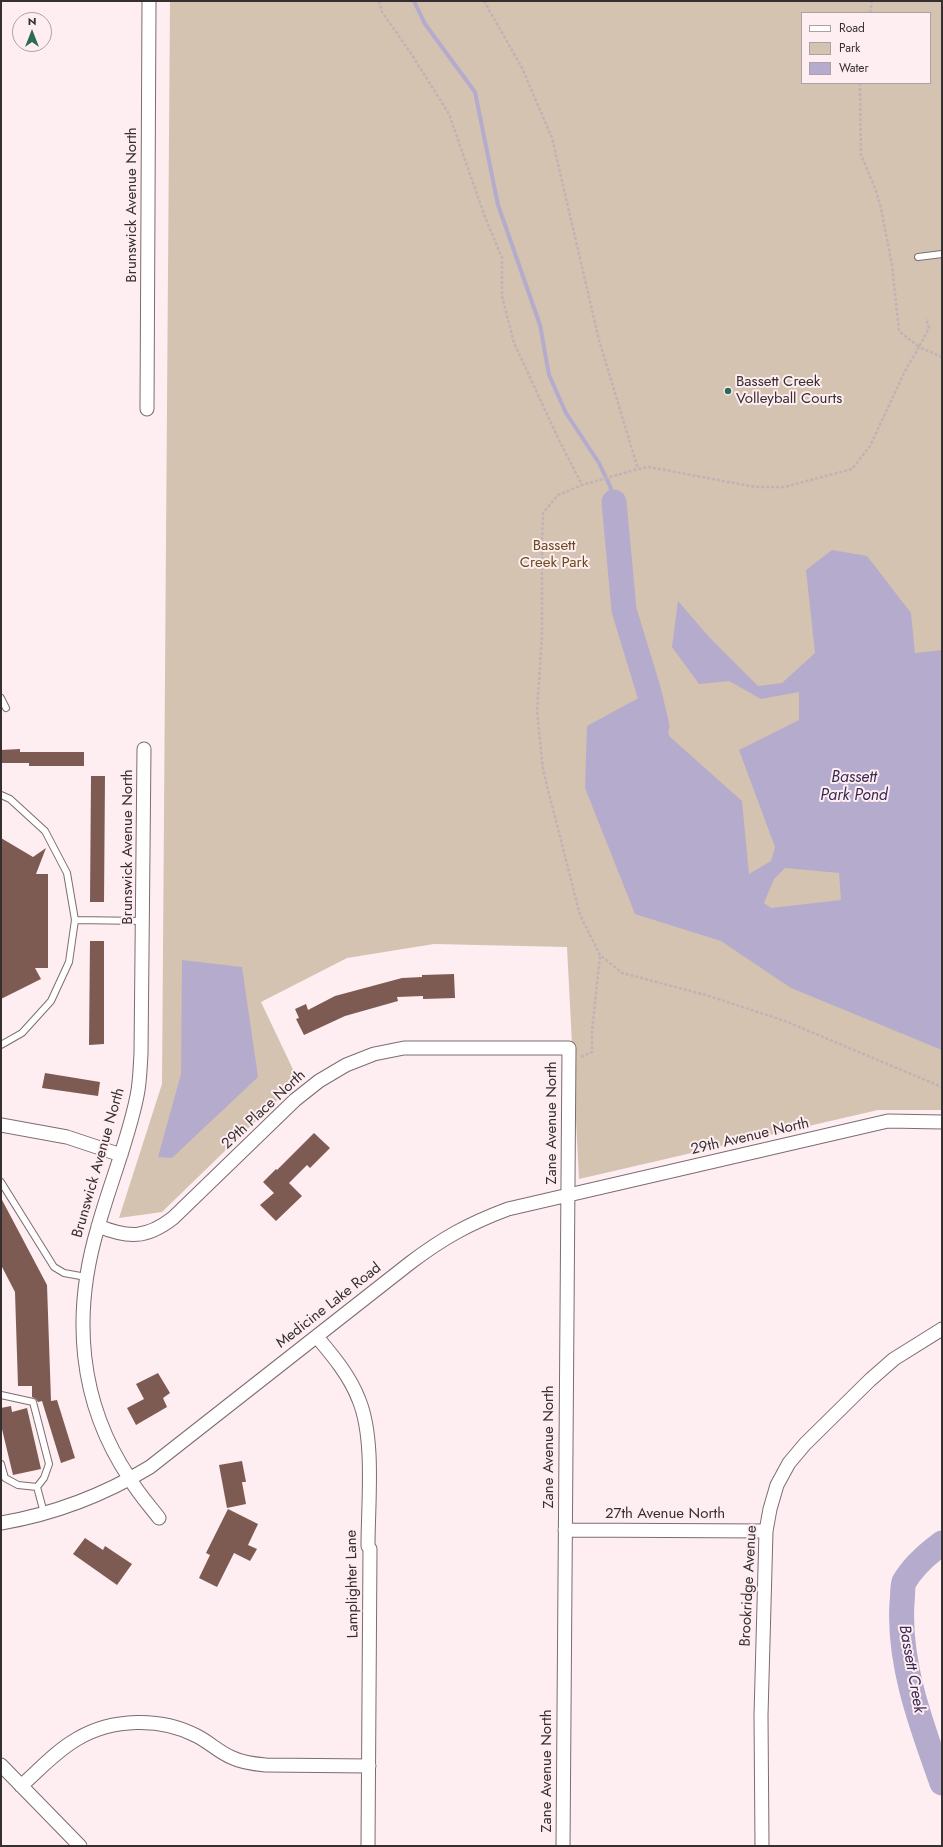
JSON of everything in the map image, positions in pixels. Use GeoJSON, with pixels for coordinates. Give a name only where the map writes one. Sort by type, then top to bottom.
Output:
{"type":"FeatureCollection","features":[{"type":"Feature","properties":{"kind":"street","name":"Brunswick Avenue North"},"geometry":{"type":"LineString","coordinates":[[147,409],[148,1]]}},
{"type":"Feature","properties":{"kind":"street","name":"Brunswick Avenue North"},"geometry":{"type":"LineString","coordinates":[[130,1479],[100,1423],[89,1384],[82,1345],[82,1304],[86,1277],[98,1226],[121,1155],[137,1095],[141,1054],[144,749]]}},
{"type":"Feature","properties":{"kind":"street","name":"29th Place North"},"geometry":{"type":"LineString","coordinates":[[98,1226],[117,1233],[132,1235],[147,1233],[161,1227],[173,1218],[295,1100],[319,1081],[346,1065],[374,1054],[404,1048],[569,1048]]}},
{"type":"Feature","properties":{"kind":"street","name":"Zane Avenue North"},"geometry":{"type":"LineString","coordinates":[[563,1846],[569,1048]]}},
{"type":"Feature","properties":{"kind":"street","name":"29th Avenue North"},"geometry":{"type":"LineString","coordinates":[[567,1196],[888,1121],[942,1122]]}},
{"type":"Feature","properties":{"kind":"street"},"geometry":{"type":"LineString","coordinates":[[1,1125],[67,1137],[121,1155]]}},
{"type":"Feature","properties":{"kind":"street","name":"Medicine Lake Road"},"geometry":{"type":"LineString","coordinates":[[1,1523],[23,1520],[88,1498],[130,1479],[150,1467],[440,1241],[473,1222],[508,1209],[567,1196]]}},
{"type":"Feature","properties":{"kind":"street","name":"Brookridge Avenue"},"geometry":{"type":"LineString","coordinates":[[762,1846],[761,1715],[766,1531],[770,1509],[777,1485],[789,1463],[805,1444],[870,1380],[894,1359],[942,1329]]}},
{"type":"Feature","properties":{"kind":"street","name":"Lamplighter Lane"},"geometry":{"type":"LineString","coordinates":[[317,1337],[347,1375],[360,1400],[366,1427],[369,1455],[368,1546],[370,1549],[368,1846]]}},
{"type":"Feature","properties":{"kind":"street"},"geometry":{"type":"LineString","coordinates":[[130,1479],[159,1518]]}},
{"type":"Feature","properties":{"kind":"street","name":"27th Avenue North"},"geometry":{"type":"LineString","coordinates":[[565,1530],[766,1531]]}},
{"type":"Feature","properties":{"kind":"street"},"geometry":{"type":"LineString","coordinates":[[21,1786],[77,1738],[100,1729],[124,1723],[150,1722],[174,1727],[197,1736],[233,1758],[249,1763],[266,1765],[369,1766]]}},
{"type":"Feature","properties":{"kind":"street"},"geometry":{"type":"LineString","coordinates":[[1,1765],[80,1846]]}},
{"type":"Feature","properties":{"kind":"lane"},"geometry":{"type":"LineString","coordinates":[[918,257],[942,254]]}},
{"type":"Feature","properties":{"kind":"lane"},"geometry":{"type":"LineString","coordinates":[[1,698],[6,708]]}},
{"type":"Feature","properties":{"kind":"lane"},"geometry":{"type":"LineString","coordinates":[[1,795],[10,799],[45,831],[67,873],[75,920],[69,962],[51,1001],[22,1033],[1,1045]]}},
{"type":"Feature","properties":{"kind":"lane"},"geometry":{"type":"LineString","coordinates":[[75,920],[143,921]]}},
{"type":"Feature","properties":{"kind":"lane"},"geometry":{"type":"LineString","coordinates":[[1,1182],[54,1267],[64,1273],[86,1277]]}},
{"type":"Feature","properties":{"kind":"lane"},"geometry":{"type":"LineString","coordinates":[[1,1395],[33,1402],[49,1464],[44,1478],[37,1487]]}},
{"type":"Feature","properties":{"kind":"lane"},"geometry":{"type":"LineString","coordinates":[[1,1464],[5,1478],[18,1485],[37,1487]]}},
{"type":"Feature","properties":{"kind":"lane"},"geometry":{"type":"LineString","coordinates":[[37,1487],[44,1513]]}},
{"type":"Feature","properties":{"kind":"path"},"geometry":{"type":"LineString","coordinates":[[379,1],[382,12],[410,52],[449,114],[485,217],[502,258],[502,296],[514,343],[559,440],[582,484]]}},
{"type":"Feature","properties":{"kind":"path"},"geometry":{"type":"LineString","coordinates":[[484,1],[522,68],[552,138],[599,340],[638,469]]}},
{"type":"Feature","properties":{"kind":"path"},"geometry":{"type":"LineString","coordinates":[[870,12],[872,1]]}},
{"type":"Feature","properties":{"kind":"path"},"geometry":{"type":"LineString","coordinates":[[860,84],[861,155],[875,188],[881,208],[892,265],[899,331],[919,347],[942,357]]}},
{"type":"Feature","properties":{"kind":"path"},"geometry":{"type":"LineString","coordinates":[[926,318],[929,328],[904,373],[870,446],[852,469],[784,487],[755,487],[649,467],[582,484],[558,495],[543,513],[542,636],[537,711],[543,770],[580,915],[600,955],[622,972],[706,995],[785,1021],[942,1087]]}},
{"type":"Feature","properties":{"kind":"path"},"geometry":{"type":"LineString","coordinates":[[568,1062],[592,1052],[592,1031],[600,955]]}},
{"type":"Feature","properties":{"kind":"green space","name":"Bassett Creek Park"},"geometry":{"type":"Polygon","coordinates":[[[170,1],[942,1],[942,1110],[878,1110],[579,1179],[567,947],[434,944],[347,958],[261,1002],[298,1080],[162,1212],[119,1218],[162,1084],[170,1]]]}},
{"type":"Feature","properties":{"kind":"water","name":"Bassett Park Pond"},"geometry":{"type":"Polygon","coordinates":[[[832,550],[867,556],[911,613],[915,653],[942,650],[942,1050],[791,988],[721,941],[635,914],[585,788],[587,726],[659,687],[669,736],[742,801],[749,874],[771,861],[775,847],[739,750],[799,720],[799,692],[761,699],[729,681],[699,684],[672,647],[678,601],[709,637],[758,686],[782,683],[815,653],[806,570],[832,550]],[[785,868],[774,879],[764,903],[771,908],[841,900],[839,873],[785,868]]]}},
{"type":"Feature","properties":{"kind":"water"},"geometry":{"type":"Polygon","coordinates":[[[182,960],[242,967],[258,1077],[172,1158],[158,1157],[181,1074],[182,960]]]}},
{"type":"Feature","properties":{"kind":"building"},"geometry":{"type":"Polygon","coordinates":[[[20,749],[20,752],[84,752],[84,766],[29,766],[29,763],[1,763],[1,750],[20,749]]]}},
{"type":"Feature","properties":{"kind":"building"},"geometry":{"type":"Polygon","coordinates":[[[91,776],[105,776],[104,902],[90,902],[91,776]]]}},
{"type":"Feature","properties":{"kind":"building"},"geometry":{"type":"Polygon","coordinates":[[[1,838],[33,857],[46,848],[36,874],[48,874],[48,968],[35,968],[41,979],[1,999],[1,838]]]}},
{"type":"Feature","properties":{"kind":"building"},"geometry":{"type":"Polygon","coordinates":[[[90,941],[104,941],[104,1044],[89,1045],[90,941]]]}},
{"type":"Feature","properties":{"kind":"building"},"geometry":{"type":"Polygon","coordinates":[[[454,974],[455,998],[423,999],[423,996],[397,997],[398,1001],[345,1016],[304,1035],[296,1019],[299,1018],[295,1009],[306,1004],[308,1010],[335,996],[402,978],[422,977],[422,975],[454,974]]]}},
{"type":"Feature","properties":{"kind":"building"},"geometry":{"type":"Polygon","coordinates":[[[45,1073],[100,1082],[98,1096],[42,1088],[45,1073]]]}},
{"type":"Feature","properties":{"kind":"building"},"geometry":{"type":"Polygon","coordinates":[[[314,1133],[330,1148],[310,1168],[307,1165],[289,1183],[302,1196],[276,1221],[260,1205],[274,1193],[263,1182],[314,1133]]]}},
{"type":"Feature","properties":{"kind":"building"},"geometry":{"type":"Polygon","coordinates":[[[1,1198],[47,1285],[51,1401],[57,1400],[75,1458],[61,1463],[42,1401],[38,1402],[32,1397],[32,1386],[18,1386],[15,1292],[1,1265],[1,1198]]]}},
{"type":"Feature","properties":{"kind":"building"},"geometry":{"type":"Polygon","coordinates":[[[158,1373],[170,1393],[163,1398],[167,1407],[136,1425],[127,1408],[144,1399],[136,1384],[158,1373]]]}},
{"type":"Feature","properties":{"kind":"building"},"geometry":{"type":"Polygon","coordinates":[[[11,1406],[12,1412],[27,1408],[41,1469],[13,1475],[1,1425],[1,1408],[11,1406]]]}},
{"type":"Feature","properties":{"kind":"building"},"geometry":{"type":"Polygon","coordinates":[[[242,1461],[246,1482],[242,1482],[246,1504],[227,1508],[219,1465],[242,1461]]]}},
{"type":"Feature","properties":{"kind":"building"},"geometry":{"type":"Polygon","coordinates":[[[228,1509],[258,1524],[248,1545],[257,1549],[250,1561],[234,1553],[217,1587],[199,1578],[210,1555],[206,1553],[228,1509]]]}},
{"type":"Feature","properties":{"kind":"building"},"geometry":{"type":"Polygon","coordinates":[[[85,1538],[103,1550],[105,1546],[132,1564],[117,1585],[73,1554],[85,1538]]]}},
{"type":"Feature","properties":{"kind":"waterway"},"geometry":{"type":"LineString","coordinates":[[414,1],[425,24],[475,92],[498,205],[540,325],[549,375],[566,413],[599,463],[610,486],[614,502]]}},
{"type":"Feature","properties":{"kind":"waterway"},"geometry":{"type":"LineString","coordinates":[[614,502],[624,610],[649,692],[657,726]]}},
{"type":"Feature","properties":{"kind":"waterway","name":"Bassett Creek"},"geometry":{"type":"LineString","coordinates":[[942,1543],[921,1561],[904,1582],[902,1603],[904,1649],[913,1695],[942,1783]]}},
{"type":"Feature","properties":{"kind":"place","name":"Bassett Creek Volleyball Courts"},"geometry":{"type":"Point","coordinates":[728,391]}}]}
